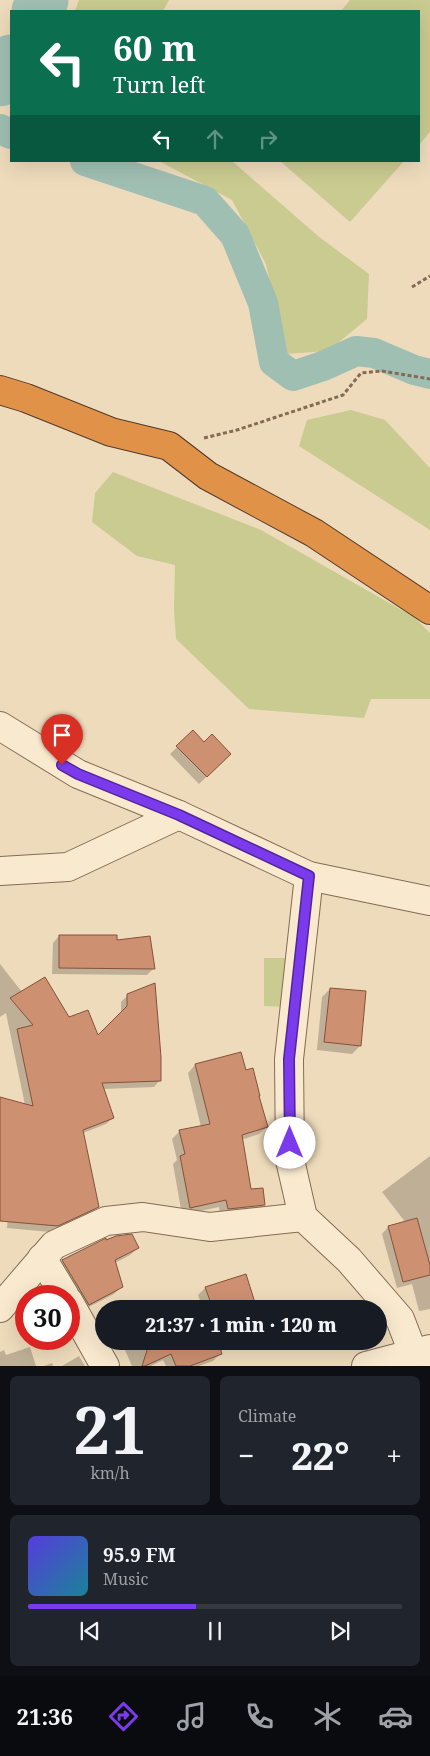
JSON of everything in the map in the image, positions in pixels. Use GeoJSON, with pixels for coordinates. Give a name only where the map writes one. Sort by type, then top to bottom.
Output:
{"type":"FeatureCollection","features":[{"type":"Feature","properties":{"kind":"highway"},"geometry":{"type":"LineString","coordinates":[[0,390],[26,398],[111,432],[169,446],[208,476],[314,533],[430,610]]}},
{"type":"Feature","properties":{"kind":"street"},"geometry":{"type":"LineString","coordinates":[[0,726],[78,774],[179,815],[309,876],[430,901]]}},
{"type":"Feature","properties":{"kind":"street"},"geometry":{"type":"LineString","coordinates":[[0,871],[68,867],[179,815]]}},
{"type":"Feature","properties":{"kind":"street"},"geometry":{"type":"LineString","coordinates":[[309,876],[289,1059],[290,1160],[303,1217],[350,1260],[400,1319],[421,1356],[366,1366]]}},
{"type":"Feature","properties":{"kind":"street"},"geometry":{"type":"LineString","coordinates":[[0,1308],[54,1245],[106,1221],[143,1217],[210,1227],[303,1217]]}},
{"type":"Feature","properties":{"kind":"street"},"geometry":{"type":"LineString","coordinates":[[42,1258],[58,1285]]}},
{"type":"Feature","properties":{"kind":"street"},"geometry":{"type":"LineString","coordinates":[[80,1322],[105,1366]]}},
{"type":"Feature","properties":{"kind":"path"},"geometry":{"type":"LineString","coordinates":[[412,287],[430,276]]}},
{"type":"Feature","properties":{"kind":"path"},"geometry":{"type":"LineString","coordinates":[[169,446],[237,430],[343,395],[361,373],[382,371],[430,379]]}},
{"type":"Feature","properties":{"kind":"green space"},"geometry":{"type":"Polygon","coordinates":[[[79,0],[169,0],[164,10],[75,10],[79,0]]]}},
{"type":"Feature","properties":{"kind":"green space"},"geometry":{"type":"Polygon","coordinates":[[[350,0],[430,0],[430,132],[420,144],[420,10],[342,10],[350,0]]]}},
{"type":"Feature","properties":{"kind":"green space"},"geometry":{"type":"Polygon","coordinates":[[[161,162],[233,162],[318,236],[369,274],[367,319],[328,351],[284,354],[266,264],[232,200],[161,162]]]}},
{"type":"Feature","properties":{"kind":"green space"},"geometry":{"type":"Polygon","coordinates":[[[281,162],[403,162],[350,222],[281,162]]]}},
{"type":"Feature","properties":{"kind":"green space"},"geometry":{"type":"Polygon","coordinates":[[[351,410],[385,420],[430,468],[430,530],[299,446],[307,420],[351,410]]]}},
{"type":"Feature","properties":{"kind":"green space"},"geometry":{"type":"Polygon","coordinates":[[[113,472],[261,530],[414,617],[430,633],[430,699],[371,699],[364,718],[249,709],[176,639],[174,609],[175,565],[137,556],[92,522],[95,493],[113,472]]]}},
{"type":"Feature","properties":{"kind":"green space"},"geometry":{"type":"Polygon","coordinates":[[[264,958],[291,958],[290,1007],[264,1006],[264,958]]]}},
{"type":"Feature","properties":{"kind":"building"},"geometry":{"type":"Polygon","coordinates":[[[193,730],[204,742],[212,734],[231,754],[207,777],[176,746],[193,730]]]}},
{"type":"Feature","properties":{"kind":"building"},"geometry":{"type":"Polygon","coordinates":[[[59,935],[117,935],[117,940],[150,936],[155,969],[59,968],[59,935]]]}},
{"type":"Feature","properties":{"kind":"building"},"geometry":{"type":"Polygon","coordinates":[[[45,977],[69,1017],[88,1010],[98,1035],[127,1006],[127,994],[155,983],[161,1057],[161,1081],[102,1083],[114,1118],[83,1130],[99,1207],[58,1226],[0,1221],[0,1097],[33,1106],[17,1029],[33,1025],[10,998],[45,977]]]}},
{"type":"Feature","properties":{"kind":"building"},"geometry":{"type":"Polygon","coordinates":[[[330,988],[366,991],[361,1046],[324,1042],[330,988]]]}},
{"type":"Feature","properties":{"kind":"building"},"geometry":{"type":"Polygon","coordinates":[[[241,1052],[246,1070],[253,1068],[268,1127],[242,1135],[251,1189],[263,1188],[265,1205],[228,1209],[226,1200],[190,1208],[180,1156],[185,1154],[179,1130],[210,1124],[195,1064],[241,1052]]]}},
{"type":"Feature","properties":{"kind":"building"},"geometry":{"type":"Polygon","coordinates":[[[417,1218],[430,1265],[430,1275],[403,1282],[388,1226],[417,1218]]]}},
{"type":"Feature","properties":{"kind":"building"},"geometry":{"type":"Polygon","coordinates":[[[132,1234],[139,1248],[115,1260],[123,1287],[95,1300],[89,1305],[80,1290],[80,1285],[77,1285],[62,1260],[106,1238],[106,1240],[116,1236],[132,1234]]]}},
{"type":"Feature","properties":{"kind":"building"},"geometry":{"type":"Polygon","coordinates":[[[246,1274],[254,1300],[210,1300],[205,1287],[246,1274]]]}},
{"type":"Feature","properties":{"kind":"building"},"geometry":{"type":"Polygon","coordinates":[[[147,1350],[221,1350],[222,1354],[190,1366],[176,1366],[171,1354],[142,1366],[147,1350]]]}},
{"type":"Feature","properties":{"kind":"waterway"},"geometry":{"type":"LineString","coordinates":[[38,10],[43,0]]}},
{"type":"Feature","properties":{"kind":"waterway"},"geometry":{"type":"LineString","coordinates":[[0,81],[10,62]]}},
{"type":"Feature","properties":{"kind":"waterway"},"geometry":{"type":"LineString","coordinates":[[0,129],[10,134]]}},
{"type":"Feature","properties":{"kind":"waterway"},"geometry":{"type":"LineString","coordinates":[[88,162],[205,201],[235,235],[263,303],[274,362],[293,376],[323,366],[356,351],[374,353],[414,370],[430,374]]}},
{"type":"Feature","properties":{"kind":"route"},"geometry":{"type":"LineString","coordinates":[[62,765],[78,774],[179,815],[309,876],[289,1059],[290,1143]]}}]}
